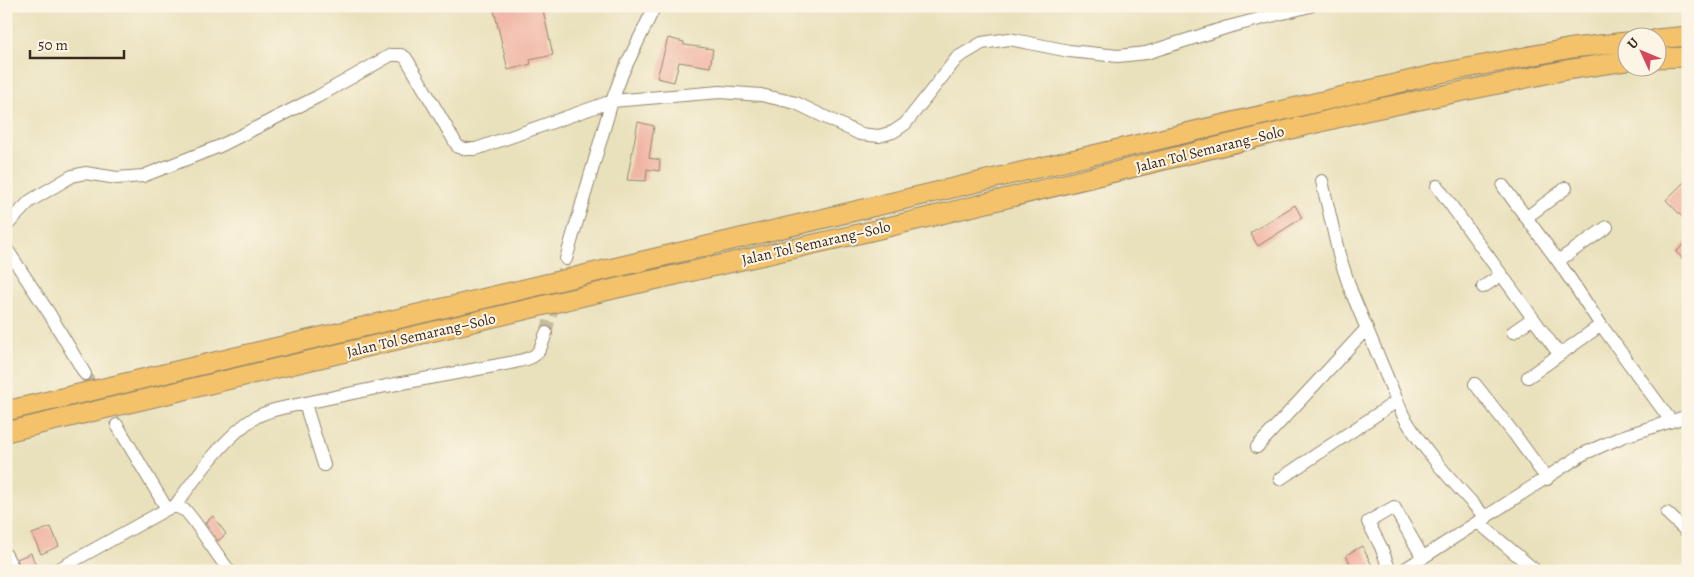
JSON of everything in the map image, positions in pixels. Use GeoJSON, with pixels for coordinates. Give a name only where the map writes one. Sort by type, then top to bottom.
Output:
{"type":"FeatureCollection","features":[{"type":"Feature","properties":{"kind":"highway"},"geometry":{"type":"LineString","coordinates":[[1666,38],[1688,36]]}},
{"type":"Feature","properties":{"kind":"highway","name":"Jalan Tol Semarang–Solo"},"geometry":{"type":"LineString","coordinates":[[6,411],[1441,73],[1572,48],[1616,43]]}},
{"type":"Feature","properties":{"kind":"highway"},"geometry":{"type":"LineString","coordinates":[[1666,58],[1688,57]]}},
{"type":"Feature","properties":{"kind":"highway","name":"Jalan Tol Semarang–Solo"},"geometry":{"type":"LineString","coordinates":[[6,432],[867,232],[1366,111],[1566,70],[1616,62]]}},
{"type":"Feature","properties":{"kind":"street"},"geometry":{"type":"LineString","coordinates":[[566,259],[612,101],[622,74],[655,6]]}},
{"type":"Feature","properties":{"kind":"street"},"geometry":{"type":"LineString","coordinates":[[6,226],[30,201],[72,176],[85,173],[117,178],[143,176],[220,146],[317,97],[391,55],[401,55],[406,58],[458,146],[466,149],[476,149],[612,101],[720,92],[761,95],[796,103],[860,134],[879,136],[893,132],[905,124],[957,58],[982,43],[1010,39],[1069,52],[1127,55],[1146,52],[1228,27],[1310,6]]}},
{"type":"Feature","properties":{"kind":"street"},"geometry":{"type":"LineString","coordinates":[[1322,181],[1339,255],[1351,291],[1410,428],[1483,520],[1536,571]]}},
{"type":"Feature","properties":{"kind":"street"},"geometry":{"type":"LineString","coordinates":[[1437,186],[1559,354]]}},
{"type":"Feature","properties":{"kind":"street"},"geometry":{"type":"LineString","coordinates":[[1503,186],[1671,421]]}},
{"type":"Feature","properties":{"kind":"street"},"geometry":{"type":"LineString","coordinates":[[1526,217],[1566,188]]}},
{"type":"Feature","properties":{"kind":"street"},"geometry":{"type":"LineString","coordinates":[[1558,261],[1607,227]]}},
{"type":"Feature","properties":{"kind":"street"},"geometry":{"type":"LineString","coordinates":[[6,248],[50,313],[85,374]]}},
{"type":"Feature","properties":{"kind":"street"},"geometry":{"type":"LineString","coordinates":[[1483,288],[1501,274]]}},
{"type":"Feature","properties":{"kind":"street"},"geometry":{"type":"LineString","coordinates":[[1513,332],[1533,318]]}},
{"type":"Feature","properties":{"kind":"street"},"geometry":{"type":"LineString","coordinates":[[1528,377],[1601,324]]}},
{"type":"Feature","properties":{"kind":"street"},"geometry":{"type":"LineString","coordinates":[[1257,447],[1367,328]]}},
{"type":"Feature","properties":{"kind":"street"},"geometry":{"type":"LineString","coordinates":[[56,571],[171,508],[226,443],[248,423],[265,413],[386,386],[528,358],[535,356],[539,351],[546,333]]}},
{"type":"Feature","properties":{"kind":"street"},"geometry":{"type":"LineString","coordinates":[[1475,384],[1516,435],[1547,479]]}},
{"type":"Feature","properties":{"kind":"street"},"geometry":{"type":"LineString","coordinates":[[1280,478],[1397,401]]}},
{"type":"Feature","properties":{"kind":"street"},"geometry":{"type":"LineString","coordinates":[[305,404],[324,465]]}},
{"type":"Feature","properties":{"kind":"street"},"geometry":{"type":"LineString","coordinates":[[1402,571],[1583,454],[1606,443],[1688,416]]}},
{"type":"Feature","properties":{"kind":"street"},"geometry":{"type":"LineString","coordinates":[[117,425],[171,508],[186,511],[229,571]]}},
{"type":"Feature","properties":{"kind":"street"},"geometry":{"type":"LineString","coordinates":[[1390,571],[1381,547],[1368,522],[1394,508],[1423,558]]}},
{"type":"Feature","properties":{"kind":"street"},"geometry":{"type":"LineString","coordinates":[[1666,513],[1688,532]]}},
{"type":"Feature","properties":{"kind":"street"},"geometry":{"type":"LineString","coordinates":[[6,555],[14,571]]}},
{"type":"Feature","properties":{"kind":"building"},"geometry":{"type":"Polygon","coordinates":[[[493,6],[542,6],[553,55],[530,60],[531,64],[508,70],[493,6]]]}},
{"type":"Feature","properties":{"kind":"building"},"geometry":{"type":"Polygon","coordinates":[[[668,38],[684,42],[684,45],[713,49],[710,67],[679,62],[674,82],[657,78],[668,38]]]}},
{"type":"Feature","properties":{"kind":"building"},"geometry":{"type":"Polygon","coordinates":[[[638,122],[654,126],[649,158],[660,160],[659,171],[647,169],[646,181],[627,180],[638,122]]]}},
{"type":"Feature","properties":{"kind":"building"},"geometry":{"type":"Polygon","coordinates":[[[1688,178],[1688,223],[1666,200],[1688,178]]]}},
{"type":"Feature","properties":{"kind":"building"},"geometry":{"type":"Polygon","coordinates":[[[1295,205],[1302,218],[1258,246],[1250,233],[1295,205]]]}},
{"type":"Feature","properties":{"kind":"building"},"geometry":{"type":"Polygon","coordinates":[[[1688,240],[1688,264],[1676,252],[1688,240]]]}},
{"type":"Feature","properties":{"kind":"building"},"geometry":{"type":"Polygon","coordinates":[[[213,516],[226,534],[218,541],[205,523],[213,516]]]}},
{"type":"Feature","properties":{"kind":"building"},"geometry":{"type":"Polygon","coordinates":[[[51,527],[59,546],[41,554],[32,534],[51,527]]]}},
{"type":"Feature","properties":{"kind":"building"},"geometry":{"type":"Polygon","coordinates":[[[1362,546],[1375,571],[1354,571],[1346,555],[1362,546]]]}},
{"type":"Feature","properties":{"kind":"building"},"geometry":{"type":"Polygon","coordinates":[[[31,553],[38,571],[22,571],[17,559],[31,553]]]}},
{"type":"Feature","properties":{"kind":"tunnel"},"geometry":{"type":"LineString","coordinates":[[546,333],[566,259]]}},
{"type":"Feature","properties":{"kind":"tunnel"},"geometry":{"type":"LineString","coordinates":[[85,374],[117,425]]}}]}
